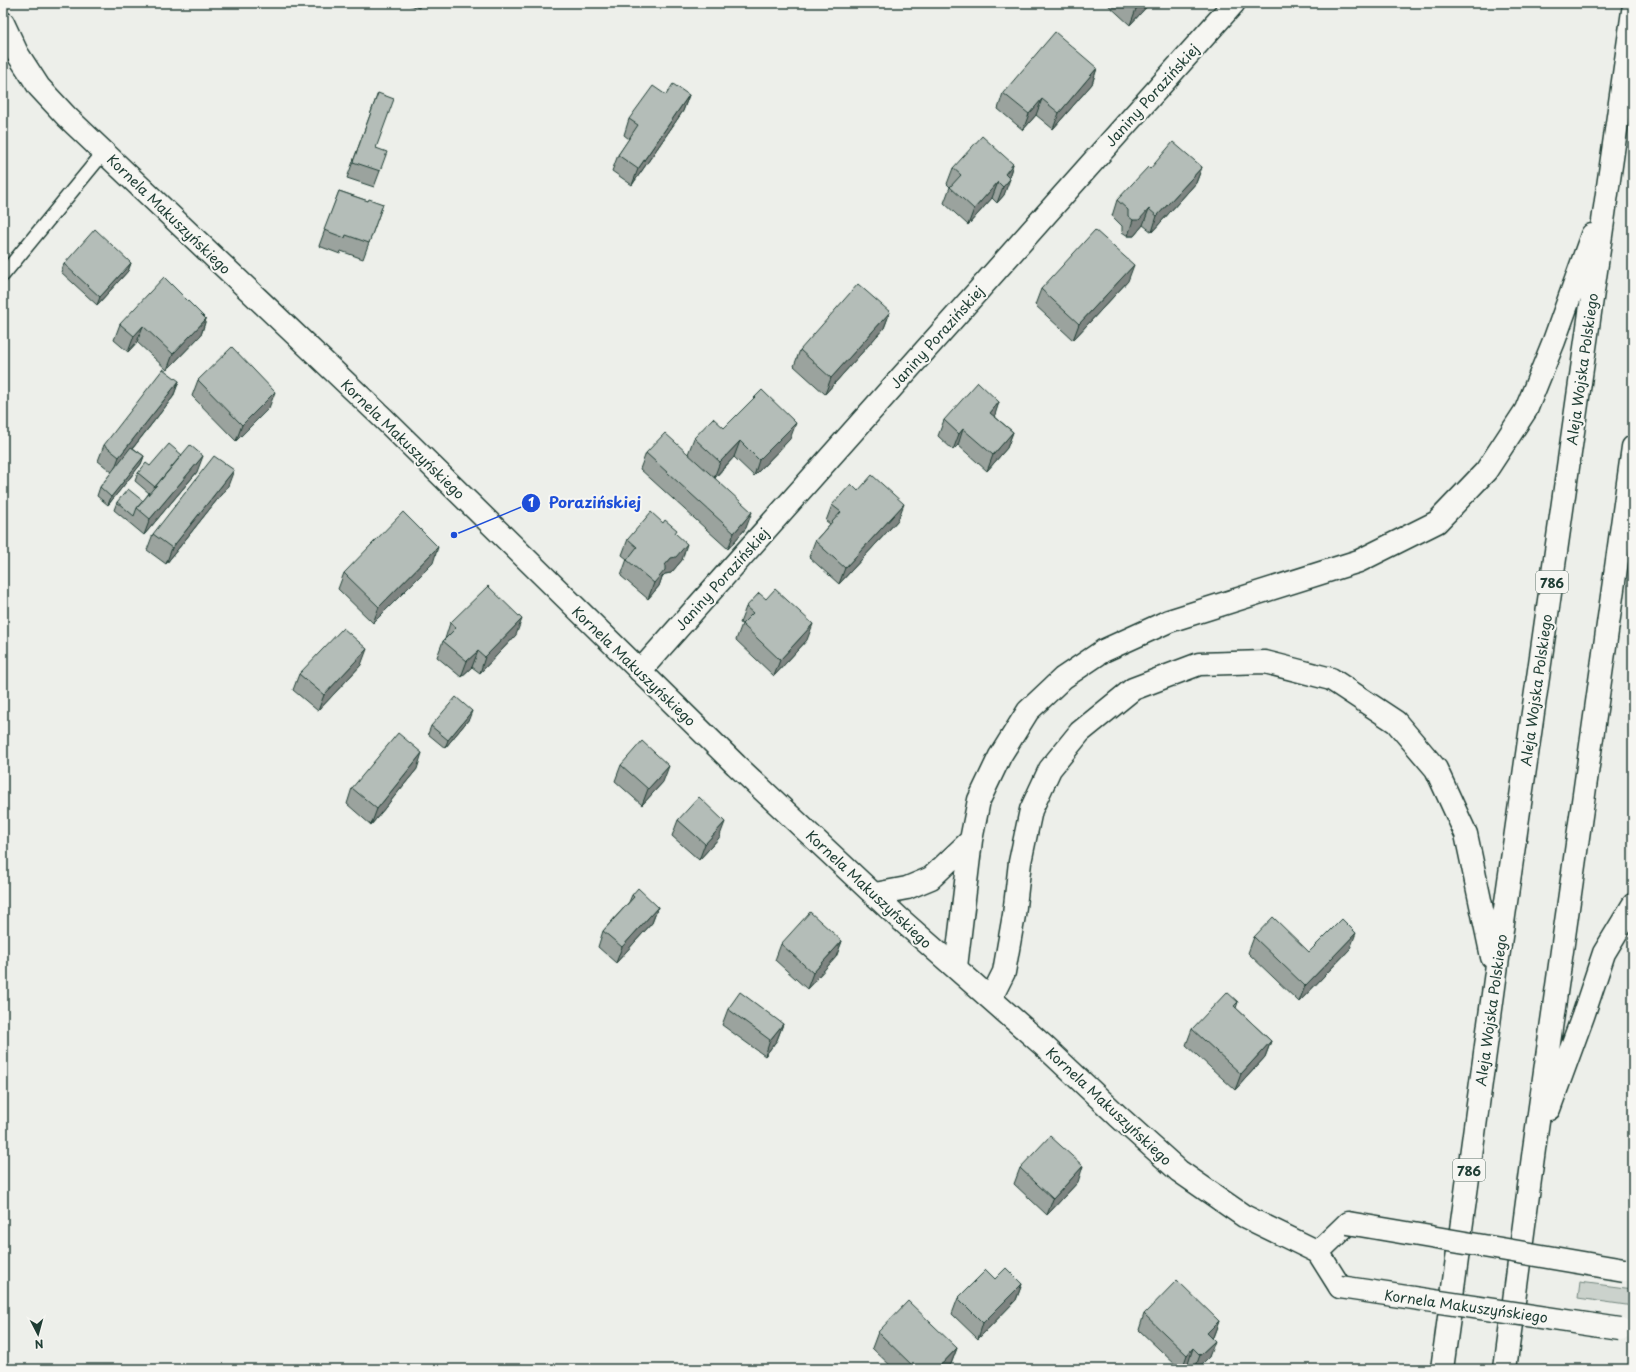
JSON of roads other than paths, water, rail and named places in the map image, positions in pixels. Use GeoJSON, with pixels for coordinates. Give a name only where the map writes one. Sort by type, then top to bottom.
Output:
{"type":"FeatureCollection","features":[{"type":"Feature","properties":{"kind":"main road","name":"Janiny Porazińskiej"},"geometry":{"type":"LineString","coordinates":[[640,671],[1234,3]]}},
{"type":"Feature","properties":{"kind":"main road","name":"Aleja Wojska Polskiego"},"geometry":{"type":"LineString","coordinates":[[1442,1369],[1496,972],[1633,11]]}},
{"type":"Feature","properties":{"kind":"main road","name":"Kornela Makuszyńskiego"},"geometry":{"type":"LineString","coordinates":[[3,22],[18,53],[39,87],[67,117],[383,418],[736,765],[899,918],[991,998],[1118,1116],[1179,1170],[1244,1216],[1318,1252],[1340,1287],[1626,1330]]}},
{"type":"Feature","properties":{"kind":"main road"},"geometry":{"type":"LineString","coordinates":[[956,967],[971,840],[979,800],[1000,756],[1028,711],[1062,678],[1103,651],[1169,621],[1359,561],[1437,522],[1486,470],[1526,410],[1554,341],[1608,192]]}},
{"type":"Feature","properties":{"kind":"main road"},"geometry":{"type":"LineString","coordinates":[[1505,1369],[1534,1149],[1633,447]]}},
{"type":"Feature","properties":{"kind":"main road"},"geometry":{"type":"LineString","coordinates":[[991,998],[1004,972],[1014,915],[1020,862],[1031,810],[1050,769],[1080,732],[1133,689],[1199,664],[1265,662],[1331,679],[1396,722],[1436,769],[1466,834],[1496,972]]}},
{"type":"Feature","properties":{"kind":"main road"},"geometry":{"type":"LineString","coordinates":[[875,894],[907,888],[931,878],[971,840]]}},
{"type":"Feature","properties":{"kind":"main road"},"geometry":{"type":"LineString","coordinates":[[1534,1149],[1583,1016],[1604,953],[1633,906]]}},
{"type":"Feature","properties":{"kind":"main road"},"geometry":{"type":"LineString","coordinates":[[1318,1252],[1348,1223],[1629,1271]]}},
{"type":"Feature","properties":{"kind":"lane"},"geometry":{"type":"LineString","coordinates":[[3,275],[104,152]]}},
{"type":"Feature","properties":{"kind":"place","name":"Porazińskiej"},"geometry":{"type":"Point","coordinates":[454,535]}}]}
